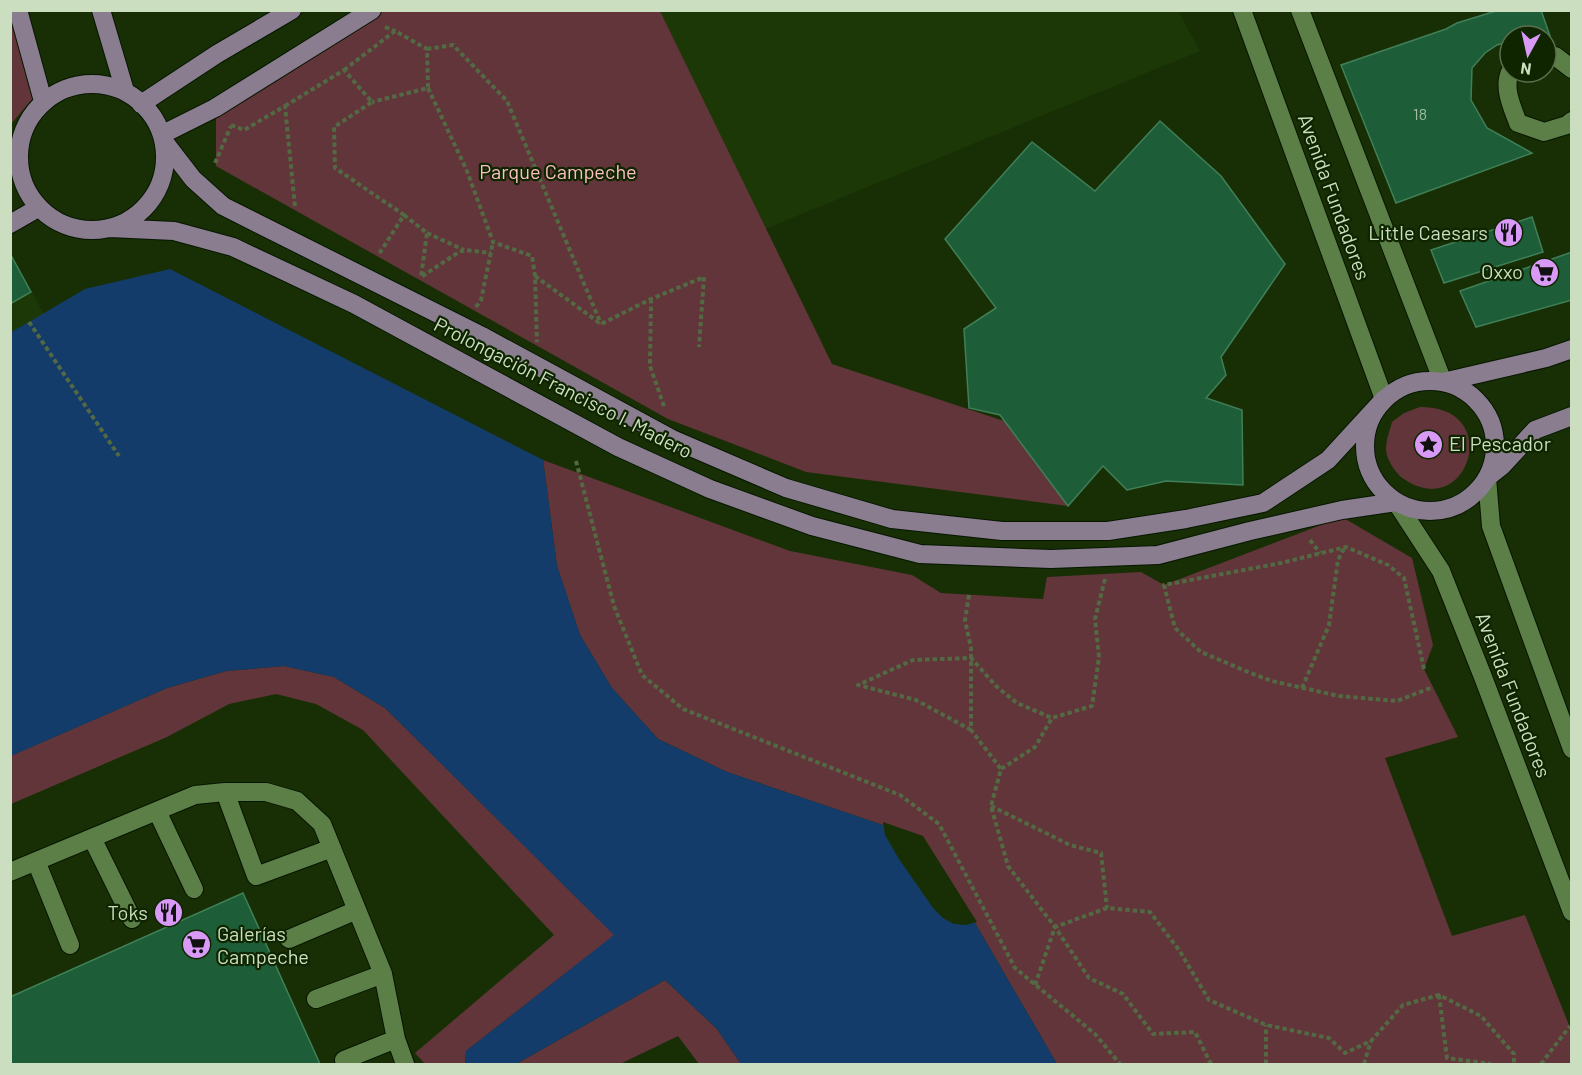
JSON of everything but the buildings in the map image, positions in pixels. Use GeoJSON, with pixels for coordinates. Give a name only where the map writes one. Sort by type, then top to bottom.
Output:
{"type":"FeatureCollection","features":[{"type":"Feature","properties":{"kind":"main road"},"geometry":{"type":"LineString","coordinates":[[18,10],[43,101]]}},
{"type":"Feature","properties":{"kind":"main road"},"geometry":{"type":"LineString","coordinates":[[100,10],[125,91]]}},
{"type":"Feature","properties":{"kind":"main road"},"geometry":{"type":"LineString","coordinates":[[141,104],[217,54],[292,10]]}},
{"type":"Feature","properties":{"kind":"main road"},"geometry":{"type":"LineString","coordinates":[[164,139],[374,17]]}},
{"type":"Feature","properties":{"kind":"main road"},"geometry":{"type":"LineString","coordinates":[[98,83],[125,91],[157,122],[164,139],[166,159],[161,183],[140,213],[110,228],[85,231],[72,228],[38,208],[16,185],[18,149],[24,126],[43,101],[69,87],[98,83]]}},
{"type":"Feature","properties":{"kind":"main road","name":"Prolongación Francisco I. Madero"},"geometry":{"type":"LineString","coordinates":[[164,139],[193,179],[223,206],[482,336],[672,439],[786,488],[892,519],[1002,531],[1108,531],[1186,519],[1263,503],[1328,460],[1384,399]]}},
{"type":"Feature","properties":{"kind":"main road"},"geometry":{"type":"LineString","coordinates":[[10,224],[38,208]]}},
{"type":"Feature","properties":{"kind":"main road","name":"Prolongación Francisco I. Madero"},"geometry":{"type":"LineString","coordinates":[[110,228],[174,231],[233,247],[354,304],[618,447],[710,489],[812,526],[920,554],[1051,559],[1158,555],[1342,510],[1396,502]]}},
{"type":"Feature","properties":{"kind":"main road"},"geometry":{"type":"LineString","coordinates":[[1572,349],[1546,358],[1443,382],[1422,381],[1401,387],[1384,399],[1372,415],[1365,434],[1364,453],[1370,473],[1381,489],[1396,502],[1415,510],[1436,511],[1456,506],[1474,495],[1487,478],[1502,466],[1535,430],[1572,416]]}},
{"type":"Feature","properties":{"kind":"main road"},"geometry":{"type":"LineString","coordinates":[[1443,382],[1462,389],[1478,402],[1490,419],[1495,439],[1494,459],[1487,478]]}},
{"type":"Feature","properties":{"kind":"street","name":"Avenida Fundadores"},"geometry":{"type":"LineString","coordinates":[[1242,10],[1384,399]]}},
{"type":"Feature","properties":{"kind":"street","name":"Avenida Fundadores"},"geometry":{"type":"LineString","coordinates":[[1300,10],[1443,382]]}},
{"type":"Feature","properties":{"kind":"street"},"geometry":{"type":"LineString","coordinates":[[1558,58],[1572,69]]}},
{"type":"Feature","properties":{"kind":"street"},"geometry":{"type":"LineString","coordinates":[[1508,84],[1509,99],[1518,123],[1544,132],[1567,125],[1572,121]]}},
{"type":"Feature","properties":{"kind":"street","name":"Avenida Fundadores"},"geometry":{"type":"LineString","coordinates":[[1487,478],[1491,526],[1563,701],[1572,749]]}},
{"type":"Feature","properties":{"kind":"street","name":"Avenida Fundadores"},"geometry":{"type":"LineString","coordinates":[[1396,502],[1440,571],[1483,677],[1572,912]]}},
{"type":"Feature","properties":{"kind":"street"},"geometry":{"type":"LineString","coordinates":[[225,792],[256,876],[332,848]]}},
{"type":"Feature","properties":{"kind":"street"},"geometry":{"type":"LineString","coordinates":[[10,872],[195,795],[266,792],[297,801],[322,825],[332,848],[383,974],[396,1039],[405,1065]]}},
{"type":"Feature","properties":{"kind":"street"},"geometry":{"type":"LineString","coordinates":[[157,811],[194,889]]}},
{"type":"Feature","properties":{"kind":"street"},"geometry":{"type":"LineString","coordinates":[[92,838],[132,919]]}},
{"type":"Feature","properties":{"kind":"street"},"geometry":{"type":"LineString","coordinates":[[36,861],[70,945]]}},
{"type":"Feature","properties":{"kind":"street"},"geometry":{"type":"LineString","coordinates":[[289,939],[357,910]]}},
{"type":"Feature","properties":{"kind":"street"},"geometry":{"type":"LineString","coordinates":[[316,999],[383,974]]}},
{"type":"Feature","properties":{"kind":"street"},"geometry":{"type":"LineString","coordinates":[[344,1060],[396,1039]]}},
{"type":"Feature","properties":{"kind":"path"},"geometry":{"type":"LineString","coordinates":[[374,17],[427,49],[453,45],[507,101],[601,324]]}},
{"type":"Feature","properties":{"kind":"path"},"geometry":{"type":"LineString","coordinates":[[231,126],[244,130],[344,70],[395,31]]}},
{"type":"Feature","properties":{"kind":"path"},"geometry":{"type":"LineString","coordinates":[[427,49],[428,88],[467,171],[493,242],[481,300],[476,308]]}},
{"type":"Feature","properties":{"kind":"path"},"geometry":{"type":"LineString","coordinates":[[344,70],[372,102]]}},
{"type":"Feature","properties":{"kind":"path"},"geometry":{"type":"LineString","coordinates":[[428,88],[372,102],[334,127],[335,168],[428,233],[465,250],[491,253]]}},
{"type":"Feature","properties":{"kind":"path"},"geometry":{"type":"LineString","coordinates":[[285,106],[295,207]]}},
{"type":"Feature","properties":{"kind":"path"},"geometry":{"type":"LineString","coordinates":[[214,163],[231,126],[230,120]]}},
{"type":"Feature","properties":{"kind":"path"},"geometry":{"type":"LineString","coordinates":[[379,254],[404,215]]}},
{"type":"Feature","properties":{"kind":"path"},"geometry":{"type":"LineString","coordinates":[[428,233],[421,277],[465,250]]}},
{"type":"Feature","properties":{"kind":"path"},"geometry":{"type":"LineString","coordinates":[[493,242],[532,256],[535,276],[537,342]]}},
{"type":"Feature","properties":{"kind":"path"},"geometry":{"type":"LineString","coordinates":[[535,276],[601,324]]}},
{"type":"Feature","properties":{"kind":"path"},"geometry":{"type":"LineString","coordinates":[[601,324],[651,299],[704,277],[699,346]]}},
{"type":"Feature","properties":{"kind":"path"},"geometry":{"type":"LineString","coordinates":[[651,299],[650,366],[667,416]]}},
{"type":"Feature","properties":{"kind":"path"},"geometry":{"type":"LineString","coordinates":[[29,322],[119,456]]}},
{"type":"Feature","properties":{"kind":"path"},"geometry":{"type":"LineString","coordinates":[[576,461],[614,606],[642,675],[683,710],[900,795],[939,824],[1015,968],[1095,1034],[1120,1065]]}},
{"type":"Feature","properties":{"kind":"path"},"geometry":{"type":"LineString","coordinates":[[1302,688],[1329,625],[1338,560],[1346,547]]}},
{"type":"Feature","properties":{"kind":"path"},"geometry":{"type":"LineString","coordinates":[[1424,669],[1404,578],[1388,565],[1346,547],[1281,563],[1164,585],[1175,628],[1201,652],[1272,681],[1339,696],[1397,700],[1432,687]]}},
{"type":"Feature","properties":{"kind":"path"},"geometry":{"type":"LineString","coordinates":[[971,658],[997,687],[1017,703],[1052,718],[1092,706],[1099,657],[1095,619],[1106,574]]}},
{"type":"Feature","properties":{"kind":"path"},"geometry":{"type":"LineString","coordinates":[[969,595],[965,620],[971,648],[971,730]]}},
{"type":"Feature","properties":{"kind":"path"},"geometry":{"type":"LineString","coordinates":[[971,658],[913,660],[858,685],[916,700],[971,730],[1001,769]]}},
{"type":"Feature","properties":{"kind":"path"},"geometry":{"type":"LineString","coordinates":[[1052,718],[1035,747],[1001,769],[991,806],[1008,867],[1089,978],[1123,994],[1154,1034],[1195,1032],[1211,1065]]}},
{"type":"Feature","properties":{"kind":"path"},"geometry":{"type":"LineString","coordinates":[[991,806],[1070,845],[1101,852],[1107,908]]}},
{"type":"Feature","properties":{"kind":"path"},"geometry":{"type":"LineString","coordinates":[[1054,927],[1107,908],[1150,912],[1179,950],[1209,1000],[1266,1025],[1329,1038],[1344,1053],[1371,1041],[1403,1005],[1438,995],[1480,1016],[1514,1054],[1514,1065]]}},
{"type":"Feature","properties":{"kind":"path"},"geometry":{"type":"LineString","coordinates":[[1035,985],[1054,927]]}},
{"type":"Feature","properties":{"kind":"path"},"geometry":{"type":"LineString","coordinates":[[1438,995],[1447,1058],[1491,1065]]}},
{"type":"Feature","properties":{"kind":"path"},"geometry":{"type":"LineString","coordinates":[[1266,1025],[1266,1065]]}},
{"type":"Feature","properties":{"kind":"path"},"geometry":{"type":"LineString","coordinates":[[1540,1065],[1570,1026]]}},
{"type":"Feature","properties":{"kind":"path"},"geometry":{"type":"LineString","coordinates":[[1364,1065],[1371,1041]]}},
{"type":"Feature","properties":{"kind":"shaded area"},"geometry":{"type":"Polygon","coordinates":[[[660,11],[1178,11],[1200,51],[765,229],[660,11]]]}},
{"type":"Feature","properties":{"kind":"shaded area"},"geometry":{"type":"Polygon","coordinates":[[[12,257],[44,314],[11,333],[10,258],[12,257]]]}},
{"type":"Feature","properties":{"kind":"green space","name":"Parque Campeche"},"geometry":{"type":"Polygon","coordinates":[[[382,11],[660,11],[832,364],[1004,421],[1068,506],[806,472],[668,419],[216,166],[216,110],[382,11]]]}},
{"type":"Feature","properties":{"kind":"green space"},"geometry":{"type":"Polygon","coordinates":[[[10,15],[34,97],[11,124],[10,124],[10,15]]]}},
{"type":"Feature","properties":{"kind":"green space"},"geometry":{"type":"Polygon","coordinates":[[[1420,407],[1446,412],[1462,424],[1469,441],[1468,459],[1460,475],[1445,486],[1427,488],[1404,479],[1395,470],[1386,453],[1392,422],[1404,413],[1420,407]]]}},
{"type":"Feature","properties":{"kind":"green space"},"geometry":{"type":"Polygon","coordinates":[[[543,460],[790,551],[912,575],[941,593],[1043,599],[1047,577],[1141,572],[1164,585],[1342,517],[1412,558],[1433,645],[1424,669],[1458,737],[1385,758],[1452,936],[1525,915],[1571,1030],[1571,1064],[1057,1064],[975,923],[921,838],[727,772],[658,739],[612,688],[580,635],[557,566],[543,460]]]}},
{"type":"Feature","properties":{"kind":"green space"},"geometry":{"type":"Polygon","coordinates":[[[284,666],[334,677],[385,708],[615,935],[466,1051],[465,1064],[425,1064],[415,1053],[554,935],[363,730],[316,704],[276,694],[229,704],[167,737],[11,804],[10,756],[167,688],[226,671],[284,666]]]}},
{"type":"Feature","properties":{"kind":"green space"},"geometry":{"type":"Polygon","coordinates":[[[665,980],[717,1029],[741,1064],[699,1064],[678,1036],[620,1064],[516,1064],[665,980]]]}},
{"type":"Feature","properties":{"kind":"water"},"geometry":{"type":"Polygon","coordinates":[[[170,269],[543,460],[557,566],[580,635],[612,688],[658,739],[727,772],[921,838],[975,923],[1057,1064],[741,1064],[717,1029],[665,980],[516,1064],[465,1064],[466,1051],[614,935],[385,708],[334,677],[284,666],[226,671],[167,688],[11,756],[10,333],[85,289],[170,269]]]}},
{"type":"Feature","properties":{"kind":"pier"},"geometry":{"type":"Polygon","coordinates":[[[883,822],[923,836],[977,922],[966,925],[954,924],[943,918],[933,908],[885,835],[883,822]]]}},
{"type":"Feature","properties":{"kind":"place","name":"Little Caesars"},"geometry":{"type":"Point","coordinates":[1509,233]}},
{"type":"Feature","properties":{"kind":"place","name":"Oxxo"},"geometry":{"type":"Point","coordinates":[1544,272]}},
{"type":"Feature","properties":{"kind":"place","name":"El Pescador"},"geometry":{"type":"Point","coordinates":[1428,444]}},
{"type":"Feature","properties":{"kind":"place","name":"Toks"},"geometry":{"type":"Point","coordinates":[169,913]}},
{"type":"Feature","properties":{"kind":"place","name":"Galerías Campeche"},"geometry":{"type":"Point","coordinates":[196,945]}}]}
